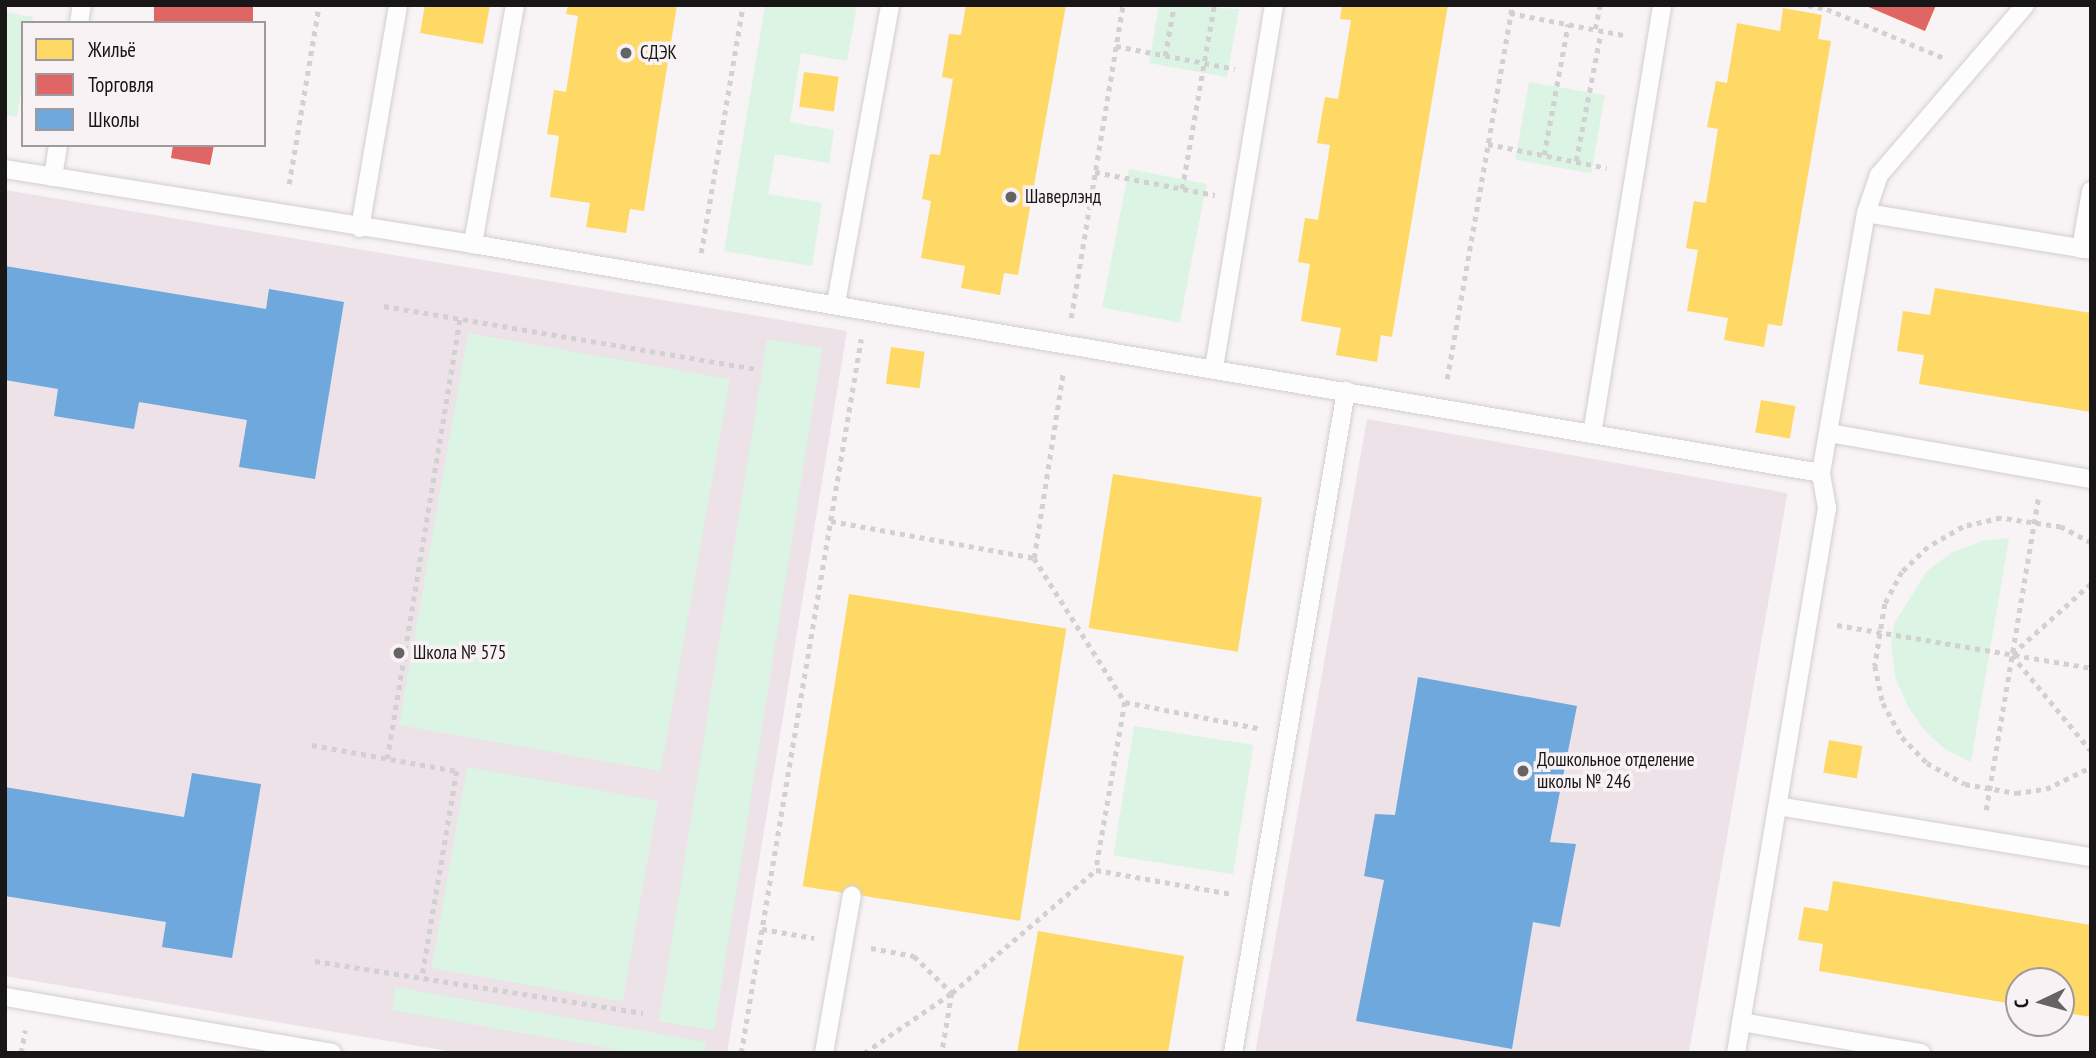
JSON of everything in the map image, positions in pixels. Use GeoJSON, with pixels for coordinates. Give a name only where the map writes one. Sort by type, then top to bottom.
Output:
{"type":"FeatureCollection","features":[{"type":"Feature","properties":{"kind":"lane"},"geometry":{"type":"LineString","coordinates":[[360,228],[398,5]]}},
{"type":"Feature","properties":{"kind":"lane"},"geometry":{"type":"LineString","coordinates":[[473,244],[515,5]]}},
{"type":"Feature","properties":{"kind":"lane"},"geometry":{"type":"LineString","coordinates":[[836,303],[890,5]]}},
{"type":"Feature","properties":{"kind":"lane"},"geometry":{"type":"LineString","coordinates":[[1214,369],[1274,5]]}},
{"type":"Feature","properties":{"kind":"lane"},"geometry":{"type":"LineString","coordinates":[[1592,434],[1662,5]]}},
{"type":"Feature","properties":{"kind":"lane"},"geometry":{"type":"LineString","coordinates":[[1736,1053],[1827,508],[1821,473],[1866,213],[1879,175],[2025,5]]}},
{"type":"Feature","properties":{"kind":"lane"},"geometry":{"type":"LineString","coordinates":[[53,177],[58,147]]}},
{"type":"Feature","properties":{"kind":"lane"},"geometry":{"type":"LineString","coordinates":[[5,169],[836,303],[1821,473]]}},
{"type":"Feature","properties":{"kind":"lane"},"geometry":{"type":"LineString","coordinates":[[1866,213],[2086,249],[2091,191]]}},
{"type":"Feature","properties":{"kind":"lane"},"geometry":{"type":"LineString","coordinates":[[1233,1053],[1346,391]]}},
{"type":"Feature","properties":{"kind":"lane"},"geometry":{"type":"LineString","coordinates":[[1829,433],[2091,479]]}},
{"type":"Feature","properties":{"kind":"lane"},"geometry":{"type":"LineString","coordinates":[[1777,806],[2091,857]]}},
{"type":"Feature","properties":{"kind":"lane"},"geometry":{"type":"LineString","coordinates":[[824,1053],[852,895]]}},
{"type":"Feature","properties":{"kind":"lane"},"geometry":{"type":"LineString","coordinates":[[5,997],[257,1046],[332,1053]]}},
{"type":"Feature","properties":{"kind":"lane"},"geometry":{"type":"LineString","coordinates":[[1741,1022],[1921,1053]]}},
{"type":"Feature","properties":{"kind":"path"},"geometry":{"type":"LineString","coordinates":[[284,215],[319,5]]}},
{"type":"Feature","properties":{"kind":"path"},"geometry":{"type":"LineString","coordinates":[[696,280],[743,5]]}},
{"type":"Feature","properties":{"kind":"path"},"geometry":{"type":"LineString","coordinates":[[864,1053],[951,993],[1096,870],[1125,702],[1034,558],[1123,5]]}},
{"type":"Feature","properties":{"kind":"path"},"geometry":{"type":"LineString","coordinates":[[1165,56],[1174,5]]}},
{"type":"Feature","properties":{"kind":"path"},"geometry":{"type":"LineString","coordinates":[[1182,189],[1214,5]]}},
{"type":"Feature","properties":{"kind":"path"},"geometry":{"type":"LineString","coordinates":[[1442,408],[1512,5]]}},
{"type":"Feature","properties":{"kind":"path"},"geometry":{"type":"LineString","coordinates":[[1576,161],[1600,5]]}},
{"type":"Feature","properties":{"kind":"path"},"geometry":{"type":"LineString","coordinates":[[1808,5],[1827,9],[1969,68]]}},
{"type":"Feature","properties":{"kind":"path"},"geometry":{"type":"LineString","coordinates":[[1510,13],[1657,41]]}},
{"type":"Feature","properties":{"kind":"path"},"geometry":{"type":"LineString","coordinates":[[1544,155],[1568,24]]}},
{"type":"Feature","properties":{"kind":"path"},"geometry":{"type":"LineString","coordinates":[[1116,46],[1228,68]]}},
{"type":"Feature","properties":{"kind":"path"},"geometry":{"type":"LineString","coordinates":[[1488,144],[1592,165]]}},
{"type":"Feature","properties":{"kind":"path"},"geometry":{"type":"LineString","coordinates":[[1095,172],[1206,193]]}},
{"type":"Feature","properties":{"kind":"path"},"geometry":{"type":"LineString","coordinates":[[384,306],[756,369]]}},
{"type":"Feature","properties":{"kind":"path"},"geometry":{"type":"LineString","coordinates":[[741,1053],[866,309]]}},
{"type":"Feature","properties":{"kind":"path"},"geometry":{"type":"LineString","coordinates":[[387,759],[460,319]]}},
{"type":"Feature","properties":{"kind":"path"},"geometry":{"type":"LineString","coordinates":[[1981,839],[2043,470]]}},
{"type":"Feature","properties":{"kind":"path"},"geometry":{"type":"LineString","coordinates":[[2091,543],[2035,520],[2001,518],[1963,527],[1928,547],[1902,572],[1885,604],[1877,632],[1875,666],[1883,703],[1902,737],[1927,763],[1965,784],[1989,791],[2046,789],[2091,767]]}},
{"type":"Feature","properties":{"kind":"path"},"geometry":{"type":"LineString","coordinates":[[831,521],[1034,558]]}},
{"type":"Feature","properties":{"kind":"path"},"geometry":{"type":"LineString","coordinates":[[2012,654],[2091,584]]}},
{"type":"Feature","properties":{"kind":"path"},"geometry":{"type":"LineString","coordinates":[[1808,620],[2091,668]]}},
{"type":"Feature","properties":{"kind":"path"},"geometry":{"type":"LineString","coordinates":[[2012,654],[2091,751]]}},
{"type":"Feature","properties":{"kind":"path"},"geometry":{"type":"LineString","coordinates":[[1125,702],[1287,734]]}},
{"type":"Feature","properties":{"kind":"path"},"geometry":{"type":"LineString","coordinates":[[312,745],[457,771],[422,978]]}},
{"type":"Feature","properties":{"kind":"path"},"geometry":{"type":"LineString","coordinates":[[1096,870],[1259,899]]}},
{"type":"Feature","properties":{"kind":"path"},"geometry":{"type":"LineString","coordinates":[[762,929],[914,956],[951,993]]}},
{"type":"Feature","properties":{"kind":"path"},"geometry":{"type":"LineString","coordinates":[[315,961],[643,1013]]}},
{"type":"Feature","properties":{"kind":"path"},"geometry":{"type":"LineString","coordinates":[[942,1053],[951,993]]}},
{"type":"Feature","properties":{"kind":"path"},"geometry":{"type":"LineString","coordinates":[[380,1053],[389,1053]]}},
{"type":"Feature","properties":{"kind":"shaded area","name":"Школа № 575"},"geometry":{"type":"Polygon","coordinates":[[[5,190],[847,331],[727,1053],[459,1053],[5,976],[5,190]]]}},
{"type":"Feature","properties":{"kind":"shaded area","name":"Дошкольное отделение школы № 246"},"geometry":{"type":"Polygon","coordinates":[[[1367,419],[1788,493],[1689,1053],[1255,1052],[1367,419]]]}},
{"type":"Feature","properties":{"kind":"green space"},"geometry":{"type":"Polygon","coordinates":[[[765,5],[857,5],[847,61],[801,53],[790,122],[834,130],[829,163],[775,154],[768,194],[822,203],[812,266],[724,251],[765,5]]]}},
{"type":"Feature","properties":{"kind":"green space"},"geometry":{"type":"Polygon","coordinates":[[[1159,5],[1239,9],[1227,77],[1149,63],[1159,5]]]}},
{"type":"Feature","properties":{"kind":"green space"},"geometry":{"type":"Polygon","coordinates":[[[5,12],[33,17],[32,21],[21,21],[21,92],[17,117],[5,115],[5,12]]]}},
{"type":"Feature","properties":{"kind":"green space"},"geometry":{"type":"Polygon","coordinates":[[[1529,82],[1605,95],[1591,173],[1515,160],[1529,82]]]}},
{"type":"Feature","properties":{"kind":"green space"},"geometry":{"type":"Polygon","coordinates":[[[1129,169],[1207,184],[1180,322],[1102,307],[1129,169]]]}},
{"type":"Feature","properties":{"kind":"green space"},"geometry":{"type":"Polygon","coordinates":[[[468,333],[730,379],[661,771],[399,725],[468,333]]]}},
{"type":"Feature","properties":{"kind":"green space"},"geometry":{"type":"Polygon","coordinates":[[[767,339],[822,348],[714,1030],[659,1021],[767,339]]]}},
{"type":"Feature","properties":{"kind":"green space"},"geometry":{"type":"Polygon","coordinates":[[[2009,538],[1971,762],[1945,749],[1925,731],[1909,708],[1896,680],[1891,646],[1894,624],[1927,571],[1951,553],[1982,541],[2009,538]]]}},
{"type":"Feature","properties":{"kind":"green space"},"geometry":{"type":"Polygon","coordinates":[[[1134,726],[1254,745],[1233,874],[1114,855],[1134,726]]]}},
{"type":"Feature","properties":{"kind":"green space"},"geometry":{"type":"Polygon","coordinates":[[[467,767],[658,801],[623,1002],[432,968],[467,767]]]}},
{"type":"Feature","properties":{"kind":"green space"},"geometry":{"type":"Polygon","coordinates":[[[395,987],[706,1042],[704,1053],[635,1053],[392,1010],[395,987]]]}},
{"type":"Feature","properties":{"kind":"building: Жильё"},"geometry":{"type":"Polygon","coordinates":[[[425,5],[490,5],[483,44],[420,33],[425,5]]]}},
{"type":"Feature","properties":{"kind":"building: Жильё"},"geometry":{"type":"Polygon","coordinates":[[[568,5],[677,5],[644,211],[630,209],[626,233],[586,227],[590,203],[550,197],[559,136],[547,134],[554,90],[566,92],[578,16],[566,14],[568,5]]]}},
{"type":"Feature","properties":{"kind":"building: Жильё"},"geometry":{"type":"Polygon","coordinates":[[[966,5],[1066,5],[1018,275],[1004,273],[1000,295],[961,288],[965,266],[921,258],[931,201],[922,199],[930,154],[940,155],[953,79],[942,77],[949,34],[961,35],[966,5]]]}},
{"type":"Feature","properties":{"kind":"building: Жильё"},"geometry":{"type":"Polygon","coordinates":[[[1342,5],[1448,5],[1392,337],[1381,335],[1377,362],[1336,355],[1341,328],[1301,321],[1310,264],[1298,262],[1305,218],[1318,220],[1330,145],[1317,143],[1325,97],[1338,99],[1351,20],[1340,19],[1342,5]]]}},
{"type":"Feature","properties":{"kind":"building: Жильё"},"geometry":{"type":"Polygon","coordinates":[[[1864,5],[1936,5],[1925,31],[1864,5]]]}},
{"type":"Feature","properties":{"kind":"building: Жильё"},"geometry":{"type":"Polygon","coordinates":[[[1783,8],[1822,15],[1818,39],[1831,41],[1782,326],[1768,324],[1764,347],[1724,340],[1728,318],[1687,311],[1698,250],[1686,248],[1694,201],[1706,203],[1718,129],[1707,127],[1716,81],[1727,83],[1737,23],[1780,31],[1783,8]]]}},
{"type":"Feature","properties":{"kind":"building: Жильё"},"geometry":{"type":"Polygon","coordinates":[[[804,72],[839,77],[834,112],[799,107],[804,72]]]}},
{"type":"Feature","properties":{"kind":"building: Жильё"},"geometry":{"type":"Polygon","coordinates":[[[1935,288],[2091,313],[2091,412],[1919,384],[1924,355],[1897,351],[1903,311],[1930,315],[1935,288]]]}},
{"type":"Feature","properties":{"kind":"building: Жильё"},"geometry":{"type":"Polygon","coordinates":[[[891,347],[925,352],[920,388],[886,384],[891,347]]]}},
{"type":"Feature","properties":{"kind":"building: Жильё"},"geometry":{"type":"Polygon","coordinates":[[[1761,400],[1795,406],[1790,439],[1755,432],[1761,400]]]}},
{"type":"Feature","properties":{"kind":"building: Жильё"},"geometry":{"type":"Polygon","coordinates":[[[1113,474],[1262,498],[1238,652],[1089,628],[1113,474]]]}},
{"type":"Feature","properties":{"kind":"building: Жильё"},"geometry":{"type":"Polygon","coordinates":[[[849,594],[1066,628],[1020,921],[803,886],[849,594]]]}},
{"type":"Feature","properties":{"kind":"building: Жильё"},"geometry":{"type":"Polygon","coordinates":[[[1829,740],[1862,746],[1857,778],[1823,772],[1829,740]]]}},
{"type":"Feature","properties":{"kind":"building: Жильё"},"geometry":{"type":"Polygon","coordinates":[[[1833,881],[2091,925],[2091,1017],[2075,1014],[2075,967],[2005,967],[2005,1003],[1819,971],[1823,944],[1798,940],[1804,907],[1828,911],[1833,881]]]}},
{"type":"Feature","properties":{"kind":"building: Жильё"},"geometry":{"type":"Polygon","coordinates":[[[1038,931],[1184,956],[1168,1053],[1017,1053],[1038,931]]]}},
{"type":"Feature","properties":{"kind":"building: Торговля"},"geometry":{"type":"Polygon","coordinates":[[[154,5],[253,5],[253,21],[154,21],[154,5]]]}},
{"type":"Feature","properties":{"kind":"building: Торговля"},"geometry":{"type":"Polygon","coordinates":[[[1864,5],[1936,5],[1925,31],[1864,5]]]}},
{"type":"Feature","properties":{"kind":"building: Торговля"},"geometry":{"type":"Polygon","coordinates":[[[173,147],[214,147],[210,165],[171,158],[173,147]]]}},
{"type":"Feature","properties":{"kind":"building: Школы"},"geometry":{"type":"Polygon","coordinates":[[[5,266],[266,309],[269,289],[344,302],[315,479],[239,467],[247,420],[139,402],[134,429],[54,416],[58,389],[5,380],[5,266]]]}},
{"type":"Feature","properties":{"kind":"building: Школы"},"geometry":{"type":"Polygon","coordinates":[[[1418,677],[1577,706],[1550,842],[1576,844],[1560,927],[1533,922],[1512,1049],[1356,1021],[1384,880],[1364,876],[1375,814],[1395,815],[1418,677]]]}},
{"type":"Feature","properties":{"kind":"building: Школы"},"geometry":{"type":"Polygon","coordinates":[[[192,773],[261,784],[232,958],[162,947],[166,922],[5,896],[5,787],[184,817],[192,773]]]}},
{"type":"Feature","properties":{"kind":"place","name":"СДЭК"},"geometry":{"type":"Point","coordinates":[626,53]}},
{"type":"Feature","properties":{"kind":"place","name":"Шаверлэнд"},"geometry":{"type":"Point","coordinates":[1011,197]}},
{"type":"Feature","properties":{"kind":"place","name":"Школа № 575"},"geometry":{"type":"Point","coordinates":[399,653]}},
{"type":"Feature","properties":{"kind":"place","name":"Дошкольное отделение школы № 246"},"geometry":{"type":"Point","coordinates":[1523,771]}}]}
